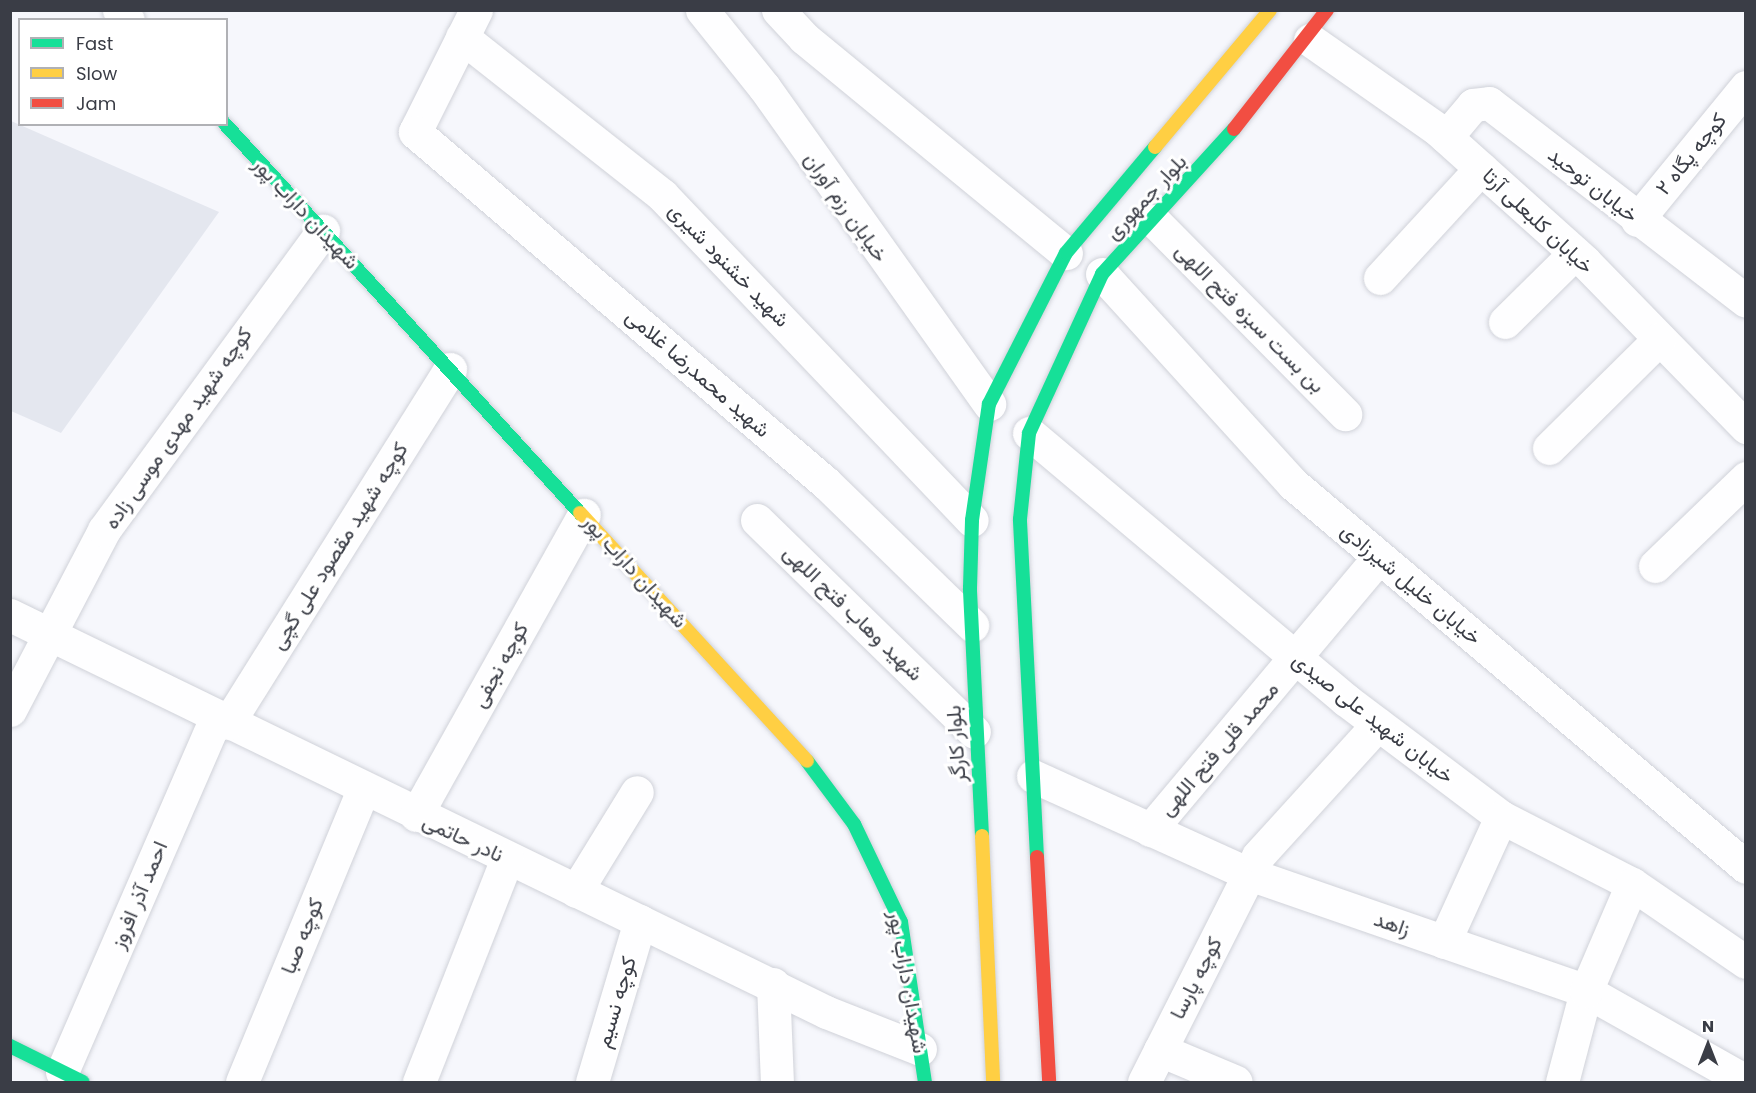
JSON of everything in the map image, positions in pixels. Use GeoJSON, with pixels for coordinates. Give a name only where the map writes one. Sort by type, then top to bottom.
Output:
{"type":"FeatureCollection","features":[{"type":"Feature","properties":{"kind":"street","name":"خیابان رزم آوران"},"geometry":{"type":"LineString","coordinates":[[702,10],[764,87],[1009,419]]}},
{"type":"Feature","properties":{"kind":"street"},"geometry":{"type":"LineString","coordinates":[[778,10],[856,82],[1066,253],[1102,274]]}},
{"type":"Feature","properties":{"kind":"street","name":"بلوار جمهوری"},"geometry":{"type":"LineString","coordinates":[[1009,419],[1066,253],[1270,10]]}},
{"type":"Feature","properties":{"kind":"street","name":"بلوار جمهوری"},"geometry":{"type":"LineString","coordinates":[[1009,419],[1102,274],[1154,221],[1310,40],[1327,10]]}},
{"type":"Feature","properties":{"kind":"street","name":"شهید محمدرضا غلامی"},"geometry":{"type":"LineString","coordinates":[[469,24],[415,132],[826,483],[972,625]]}},
{"type":"Feature","properties":{"kind":"street","name":"شهید خشنود شیری"},"geometry":{"type":"LineString","coordinates":[[469,24],[662,195],[972,520]]}},
{"type":"Feature","properties":{"kind":"street","name":"خیابان کلبعلی آرتا"},"geometry":{"type":"LineString","coordinates":[[1310,40],[1446,136],[1575,253],[1746,427]]}},
{"type":"Feature","properties":{"kind":"street","name":"کوچه پگاه ۲"},"geometry":{"type":"LineString","coordinates":[[1637,220],[1746,87]]}},
{"type":"Feature","properties":{"kind":"street","name":"خیابان توحید"},"geometry":{"type":"LineString","coordinates":[[1446,136],[1473,105],[1489,103],[1637,220],[1746,301]]}},
{"type":"Feature","properties":{"kind":"street","name":"شهیدان داراب پور"},"geometry":{"type":"LineString","coordinates":[[227,126],[813,768],[854,824],[901,922],[925,1083]]}},
{"type":"Feature","properties":{"kind":"street"},"geometry":{"type":"LineString","coordinates":[[1380,278],[1481,168]]}},
{"type":"Feature","properties":{"kind":"street","name":"بن بست سبزه فتح اللهی"},"geometry":{"type":"LineString","coordinates":[[1154,221],[1345,414]]}},
{"type":"Feature","properties":{"kind":"street","name":"کوچه شهید مهدی موسی زاده"},"geometry":{"type":"LineString","coordinates":[[10,710],[104,530],[323,231]]}},
{"type":"Feature","properties":{"kind":"street"},"geometry":{"type":"LineString","coordinates":[[1505,322],[1575,253]]}},
{"type":"Feature","properties":{"kind":"street","name":"خیابان خلیل شیرزادی"},"geometry":{"type":"LineString","coordinates":[[1102,274],[1293,484],[1746,867]]}},
{"type":"Feature","properties":{"kind":"street"},"geometry":{"type":"LineString","coordinates":[[1549,448],[1659,339]]}},
{"type":"Feature","properties":{"kind":"street","name":"کوچه شهید مقصود علی گچی"},"geometry":{"type":"LineString","coordinates":[[222,720],[450,369]]}},
{"type":"Feature","properties":{"kind":"street","name":"بلوار کارگر"},"geometry":{"type":"LineString","coordinates":[[993,1083],[974,732],[972,520],[1009,419]]}},
{"type":"Feature","properties":{"kind":"street","name":"خیابان شهید علی صیدی"},"geometry":{"type":"LineString","coordinates":[[1009,419],[1378,724],[1501,817],[1632,884],[1746,962]]}},
{"type":"Feature","properties":{"kind":"street"},"geometry":{"type":"LineString","coordinates":[[1009,419],[1020,519],[1049,1083]]}},
{"type":"Feature","properties":{"kind":"street"},"geometry":{"type":"LineString","coordinates":[[1655,566],[1746,478]]}},
{"type":"Feature","properties":{"kind":"street","name":"کوچه نجفی"},"geometry":{"type":"LineString","coordinates":[[416,815],[584,515]]}},
{"type":"Feature","properties":{"kind":"street","name":"شهید وهاب فتح اللهی"},"geometry":{"type":"LineString","coordinates":[[757,520],[974,732]]}},
{"type":"Feature","properties":{"kind":"street","name":"محمد قلی فتح اللهی"},"geometry":{"type":"LineString","coordinates":[[1150,830],[1297,658],[1379,557]]}},
{"type":"Feature","properties":{"kind":"street","name":"نادر حاتمی"},"geometry":{"type":"LineString","coordinates":[[10,615],[507,859],[773,984],[920,1049]]}},
{"type":"Feature","properties":{"kind":"street","name":"احمد آذر افروز"},"geometry":{"type":"LineString","coordinates":[[72,1077],[222,720]]}},
{"type":"Feature","properties":{"kind":"street","name":"کوچه پارسا"},"geometry":{"type":"LineString","coordinates":[[1144,1083],[1258,856],[1378,724]]}},
{"type":"Feature","properties":{"kind":"street","name":"زاهد"},"geometry":{"type":"LineString","coordinates":[[1033,776],[1248,874],[1586,991],[1746,1081]]}},
{"type":"Feature","properties":{"kind":"street","name":"کوچه صبا"},"geometry":{"type":"LineString","coordinates":[[242,1083],[363,790]]}},
{"type":"Feature","properties":{"kind":"street"},"geometry":{"type":"LineString","coordinates":[[576,891],[637,792]]}},
{"type":"Feature","properties":{"kind":"street"},"geometry":{"type":"LineString","coordinates":[[1444,942],[1501,817]]}},
{"type":"Feature","properties":{"kind":"street"},"geometry":{"type":"LineString","coordinates":[[419,1083],[507,859]]}},
{"type":"Feature","properties":{"kind":"street"},"geometry":{"type":"LineString","coordinates":[[1562,1083],[1586,991],[1632,884]]}},
{"type":"Feature","properties":{"kind":"street","name":"کوچه نسیم"},"geometry":{"type":"LineString","coordinates":[[592,1083],[640,921]]}},
{"type":"Feature","properties":{"kind":"street"},"geometry":{"type":"LineString","coordinates":[[773,984],[777,1083]]}},
{"type":"Feature","properties":{"kind":"street"},"geometry":{"type":"LineString","coordinates":[[10,1046],[72,1077]]}},
{"type":"Feature","properties":{"kind":"street"},"geometry":{"type":"LineString","coordinates":[[1160,1050],[1236,1083]]}},
{"type":"Feature","properties":{"kind":"shaded area"},"geometry":{"type":"Polygon","coordinates":[[[11,121],[219,212],[61,433],[11,411],[11,121]]]}},
{"type":"Feature","properties":{"kind":"traffic: fast"},"geometry":{"type":"LineString","coordinates":[[227,126],[580,513]]}},
{"type":"Feature","properties":{"kind":"traffic: fast"},"geometry":{"type":"LineString","coordinates":[[1037,857],[1020,519],[1029,433],[1102,274],[1234,129]]}},
{"type":"Feature","properties":{"kind":"traffic: fast"},"geometry":{"type":"LineString","coordinates":[[982,836],[970,588],[972,520],[989,404],[1066,253],[1155,147]]}},
{"type":"Feature","properties":{"kind":"traffic: fast"},"geometry":{"type":"LineString","coordinates":[[807,761],[854,824],[901,922],[925,1082]]}},
{"type":"Feature","properties":{"kind":"traffic: fast"},"geometry":{"type":"LineString","coordinates":[[10,1046],[83,1082]]}},
{"type":"Feature","properties":{"kind":"traffic: slow"},"geometry":{"type":"LineString","coordinates":[[1155,147],[1270,10]]}},
{"type":"Feature","properties":{"kind":"traffic: slow"},"geometry":{"type":"LineString","coordinates":[[580,513],[807,761]]}},
{"type":"Feature","properties":{"kind":"traffic: slow"},"geometry":{"type":"LineString","coordinates":[[982,836],[993,1082]]}},
{"type":"Feature","properties":{"kind":"traffic: jam"},"geometry":{"type":"LineString","coordinates":[[1234,129],[1327,10]]}},
{"type":"Feature","properties":{"kind":"traffic: jam"},"geometry":{"type":"LineString","coordinates":[[1037,857],[1049,1082]]}}]}
